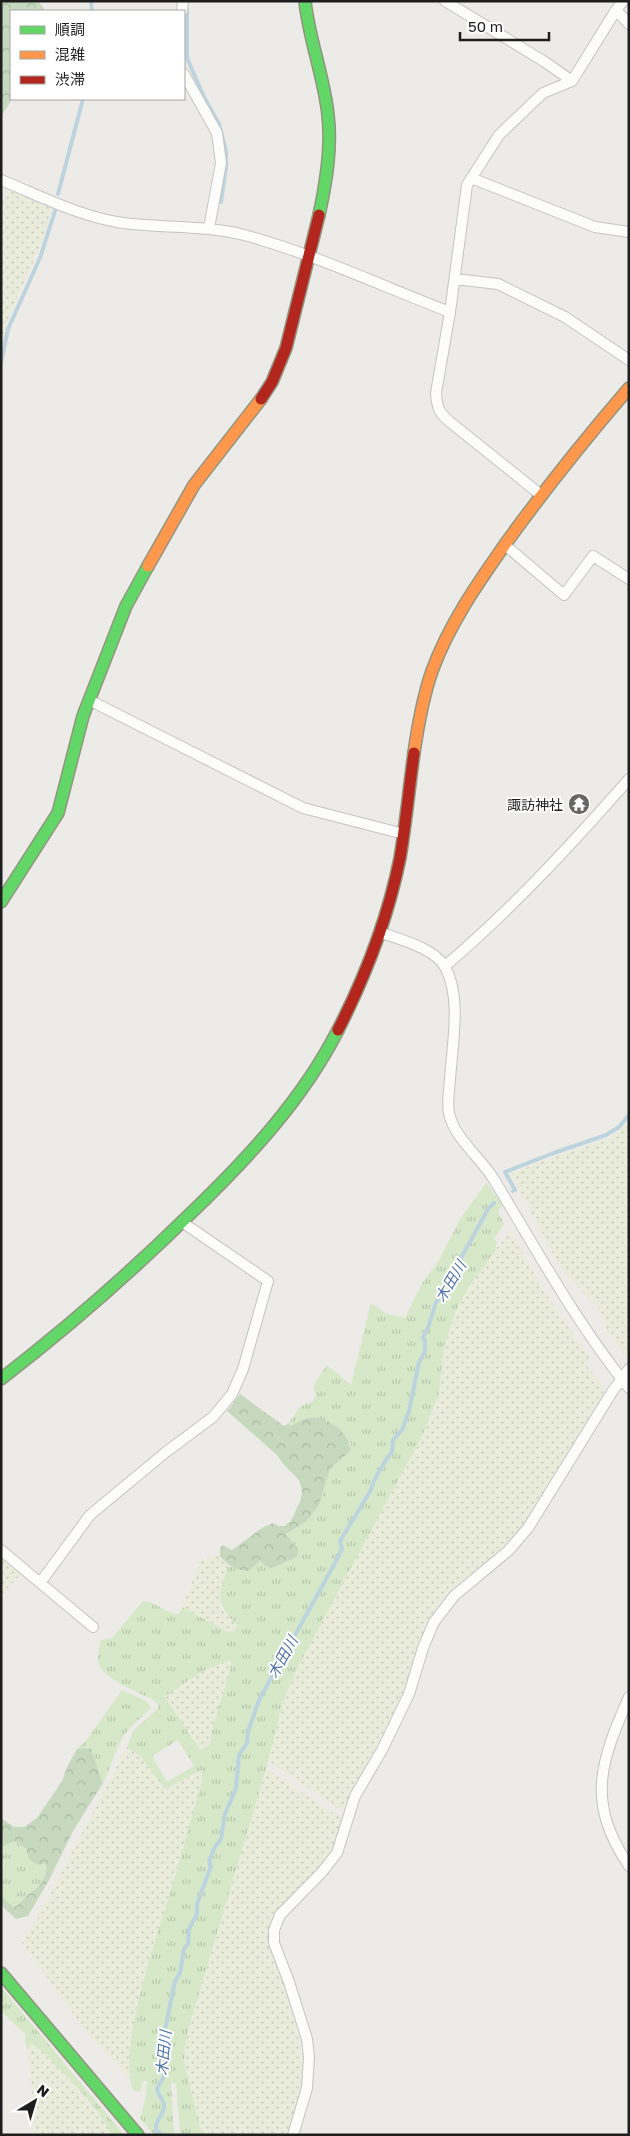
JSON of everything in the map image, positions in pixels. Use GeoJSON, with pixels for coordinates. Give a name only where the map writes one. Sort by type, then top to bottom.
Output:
{"type":"FeatureCollection","features":[{"type":"Feature","properties":{"kind":"street"},"geometry":{"type":"LineString","coordinates":[[1,902],[58,813],[83,716],[126,606],[194,485],[205,468],[263,396],[272,382],[282,359],[309,258],[320,206],[329,131],[326,103],[314,57],[305,1]]}},
{"type":"Feature","properties":{"kind":"street"},"geometry":{"type":"LineString","coordinates":[[445,1],[545,62],[572,81]]}},
{"type":"Feature","properties":{"kind":"street"},"geometry":{"type":"LineString","coordinates":[[541,495],[440,414],[437,407],[436,393],[455,279],[467,184],[498,135],[543,93],[572,81],[623,1]]}},
{"type":"Feature","properties":{"kind":"street"},"geometry":{"type":"LineString","coordinates":[[616,10],[629,24]]}},
{"type":"Feature","properties":{"kind":"street"},"geometry":{"type":"LineString","coordinates":[[185,76],[216,133],[221,163],[209,228]]}},
{"type":"Feature","properties":{"kind":"street"},"geometry":{"type":"LineString","coordinates":[[472,178],[595,227],[629,232]]}},
{"type":"Feature","properties":{"kind":"street"},"geometry":{"type":"LineString","coordinates":[[2,181],[62,205],[104,219],[124,223],[209,228],[244,236],[309,258],[450,312]]}},
{"type":"Feature","properties":{"kind":"street"},"geometry":{"type":"LineString","coordinates":[[455,279],[498,284],[565,317],[629,360]]}},
{"type":"Feature","properties":{"kind":"street"},"geometry":{"type":"LineString","coordinates":[[1,1379],[69,1325],[133,1269],[223,1183],[262,1142],[306,1082],[337,1031],[356,991],[379,932],[392,889],[404,834],[416,737],[425,694],[445,638],[461,610],[541,495],[590,432],[629,388]]}},
{"type":"Feature","properties":{"kind":"street"},"geometry":{"type":"LineString","coordinates":[[505,545],[564,595],[593,556],[629,579]]}},
{"type":"Feature","properties":{"kind":"street"},"geometry":{"type":"LineString","coordinates":[[89,700],[303,808],[404,834]]}},
{"type":"Feature","properties":{"kind":"street"},"geometry":{"type":"LineString","coordinates":[[445,966],[476,940],[561,855],[629,779]]}},
{"type":"Feature","properties":{"kind":"street"},"geometry":{"type":"LineString","coordinates":[[379,932],[408,942],[435,956],[445,966],[453,991],[454,1026],[448,1105],[453,1125],[492,1177],[576,1317],[629,1388]]}},
{"type":"Feature","properties":{"kind":"street"},"geometry":{"type":"LineString","coordinates":[[40,1583],[90,1515],[166,1452],[213,1417],[232,1394],[239,1377],[264,1302],[268,1281],[182,1222]]}},
{"type":"Feature","properties":{"kind":"street"},"geometry":{"type":"LineString","coordinates":[[293,2135],[306,2094],[309,2057],[306,2039],[289,1982],[274,1943],[276,1923],[280,1915],[322,1872],[337,1853],[355,1796],[382,1750],[409,1694],[423,1648],[434,1622],[454,1596],[508,1551],[528,1528],[629,1368]]}},
{"type":"Feature","properties":{"kind":"street"},"geometry":{"type":"LineString","coordinates":[[1,1550],[93,1627]]}},
{"type":"Feature","properties":{"kind":"street"},"geometry":{"type":"LineString","coordinates":[[629,1697],[610,1745],[600,1797],[607,1823],[618,1850],[629,1866]]}},
{"type":"Feature","properties":{"kind":"street"},"geometry":{"type":"LineString","coordinates":[[1,1973],[138,2135]]}},
{"type":"Feature","properties":{"kind":"green space"},"geometry":{"type":"Polygon","coordinates":[[[1,1],[38,1],[45,10],[10,10],[11,100],[1,117],[1,1]]]}},
{"type":"Feature","properties":{"kind":"green space"},"geometry":{"type":"Polygon","coordinates":[[[11,191],[52,208],[44,237],[8,319],[1,350],[1,203],[11,191]]]}},
{"type":"Feature","properties":{"kind":"green space"},"geometry":{"type":"Polygon","coordinates":[[[629,1122],[629,1355],[627,1357],[608,1333],[598,1307],[567,1276],[553,1254],[511,1174],[545,1160],[609,1139],[629,1122]]]}},
{"type":"Feature","properties":{"kind":"green space"},"geometry":{"type":"Polygon","coordinates":[[[486,1183],[503,1205],[498,1211],[504,1224],[494,1239],[497,1242],[497,1248],[468,1288],[456,1311],[444,1346],[439,1394],[423,1434],[294,1674],[282,1705],[266,1769],[186,2037],[184,2063],[202,2135],[180,2135],[176,2084],[171,2082],[174,2135],[154,2135],[140,2118],[146,2096],[147,2081],[143,2081],[140,2092],[133,2090],[130,2070],[131,2045],[142,1988],[202,1781],[202,1770],[165,1789],[140,1756],[127,1747],[133,1731],[159,1706],[152,1699],[118,1682],[101,1669],[98,1652],[101,1640],[112,1638],[143,1601],[153,1603],[174,1614],[179,1614],[182,1607],[228,1632],[234,1631],[238,1626],[225,1611],[220,1598],[222,1584],[229,1566],[241,1571],[260,1560],[272,1568],[295,1558],[298,1549],[286,1534],[307,1521],[319,1505],[330,1469],[351,1450],[351,1443],[305,1419],[291,1426],[288,1424],[300,1407],[313,1401],[316,1396],[313,1386],[327,1365],[351,1385],[371,1303],[387,1314],[405,1318],[421,1285],[438,1262],[460,1219],[486,1183]],[[231,1660],[204,1671],[165,1697],[200,1750],[210,1745],[212,1730],[231,1667],[231,1660]],[[178,1740],[152,1756],[167,1782],[194,1766],[178,1740]]]}},
{"type":"Feature","properties":{"kind":"green space"},"geometry":{"type":"Polygon","coordinates":[[[510,1232],[547,1295],[580,1345],[590,1356],[587,1361],[588,1368],[602,1384],[603,1393],[536,1507],[517,1533],[492,1557],[449,1591],[439,1603],[418,1645],[401,1700],[342,1810],[267,1760],[282,1705],[294,1674],[433,1413],[442,1377],[444,1346],[461,1301],[485,1263],[510,1232]]]}},
{"type":"Feature","properties":{"kind":"green space"},"geometry":{"type":"Polygon","coordinates":[[[240,1394],[284,1426],[288,1424],[291,1426],[312,1418],[327,1421],[346,1437],[351,1450],[330,1469],[319,1505],[307,1521],[286,1534],[298,1549],[298,1554],[295,1558],[272,1568],[265,1566],[260,1560],[249,1571],[236,1569],[229,1565],[220,1556],[220,1548],[223,1545],[232,1550],[262,1528],[273,1523],[284,1526],[291,1521],[301,1499],[302,1490],[299,1480],[277,1455],[227,1411],[240,1394]]]}},
{"type":"Feature","properties":{"kind":"green space"},"geometry":{"type":"Polygon","coordinates":[[[1,1554],[22,1573],[1,1595],[1,1554]]]}},
{"type":"Feature","properties":{"kind":"green space"},"geometry":{"type":"Polygon","coordinates":[[[220,1556],[229,1566],[221,1589],[220,1602],[222,1609],[238,1626],[234,1631],[228,1632],[182,1607],[201,1560],[220,1556]]]}},
{"type":"Feature","properties":{"kind":"green space"},"geometry":{"type":"Polygon","coordinates":[[[231,1659],[231,1667],[212,1730],[210,1745],[200,1750],[165,1698],[192,1677],[212,1666],[231,1659]]]}},
{"type":"Feature","properties":{"kind":"green space"},"geometry":{"type":"Polygon","coordinates":[[[122,1690],[146,1701],[151,1707],[125,1734],[103,1783],[89,1752],[85,1748],[77,1749],[85,1742],[122,1690]]]}},
{"type":"Feature","properties":{"kind":"green space"},"geometry":{"type":"Polygon","coordinates":[[[127,1747],[140,1756],[165,1789],[202,1770],[202,1781],[180,1862],[143,1981],[134,2023],[129,2078],[88,2034],[22,1943],[40,1914],[127,1747]]]}},
{"type":"Feature","properties":{"kind":"green space"},"geometry":{"type":"Polygon","coordinates":[[[77,1749],[91,1749],[103,1783],[73,1831],[49,1880],[28,1916],[16,1919],[2,1906],[1,1896],[14,1907],[21,1903],[40,1886],[47,1868],[44,1864],[38,1865],[29,1859],[26,1849],[15,1841],[1,1847],[1,1818],[14,1827],[24,1827],[37,1818],[62,1781],[77,1749]]]}},
{"type":"Feature","properties":{"kind":"green space"},"geometry":{"type":"Polygon","coordinates":[[[266,1769],[342,1819],[338,1837],[330,1854],[316,1873],[276,1910],[268,1932],[268,1945],[281,1975],[299,2039],[304,2076],[298,2108],[287,2135],[202,2135],[184,2063],[186,2037],[266,1769]]]}},
{"type":"Feature","properties":{"kind":"green space"},"geometry":{"type":"Polygon","coordinates":[[[15,1841],[47,1868],[40,1886],[14,1907],[1,1896],[1,1868],[4,1865],[1,1862],[1,1847],[15,1841]]]}},
{"type":"Feature","properties":{"kind":"green space"},"geometry":{"type":"Polygon","coordinates":[[[1,1987],[124,2135],[111,2135],[91,2103],[42,2051],[32,2044],[27,2048],[26,2035],[1,2011],[1,1987]]]}},
{"type":"Feature","properties":{"kind":"green space"},"geometry":{"type":"Polygon","coordinates":[[[31,2044],[42,2051],[67,2077],[108,2126],[111,2135],[34,2135],[32,2086],[27,2048],[31,2044]]]}},
{"type":"Feature","properties":{"kind":"waterway"},"geometry":{"type":"LineString","coordinates":[[91,1],[92,10]]}},
{"type":"Feature","properties":{"kind":"waterway"},"geometry":{"type":"LineString","coordinates":[[187,8],[187,58],[204,97],[219,124],[226,151],[226,167],[221,202]]}},
{"type":"Feature","properties":{"kind":"waterway"},"geometry":{"type":"LineString","coordinates":[[58,194],[83,100]]}},
{"type":"Feature","properties":{"kind":"waterway"},"geometry":{"type":"LineString","coordinates":[[1,363],[8,329],[40,258],[55,211]]}},
{"type":"Feature","properties":{"kind":"waterway","name":"木田川"},"geometry":{"type":"LineString","coordinates":[[513,1191],[515,1190],[505,1172],[606,1135],[619,1127],[629,1115]]}},
{"type":"Feature","properties":{"kind":"waterway","name":"木田川"},"geometry":{"type":"LineString","coordinates":[[163,2135],[156,2131],[156,2127],[164,2108],[157,2089],[164,2076],[165,2030],[175,1981],[180,1973],[184,1949],[188,1944],[189,1929],[197,1914],[197,1904],[211,1866],[209,1861],[221,1839],[225,1814],[236,1788],[239,1755],[247,1743],[248,1732],[259,1700],[335,1563],[342,1549],[340,1541],[392,1452],[393,1440],[402,1430],[409,1411],[419,1362],[425,1351],[423,1337],[428,1328],[436,1302],[441,1296],[448,1278],[459,1267],[461,1258],[488,1209],[494,1203]]}},
{"type":"Feature","properties":{"kind":"traffic: fast"},"geometry":{"type":"LineString","coordinates":[[305,1],[326,101],[329,127],[328,165],[319,215]]}},
{"type":"Feature","properties":{"kind":"traffic: fast"},"geometry":{"type":"LineString","coordinates":[[1,902],[58,813],[83,716],[126,606],[148,566]]}},
{"type":"Feature","properties":{"kind":"traffic: fast"},"geometry":{"type":"LineString","coordinates":[[1,1379],[121,1279],[167,1237],[231,1173],[252,1151],[308,1081],[338,1030]]}},
{"type":"Feature","properties":{"kind":"traffic: fast"},"geometry":{"type":"LineString","coordinates":[[1,1973],[138,2135]]}},
{"type":"Feature","properties":{"kind":"traffic: slow"},"geometry":{"type":"LineString","coordinates":[[414,753],[421,711],[432,671],[447,637],[465,604],[495,558],[536,503],[629,388]]}},
{"type":"Feature","properties":{"kind":"traffic: slow"},"geometry":{"type":"LineString","coordinates":[[148,566],[194,485],[261,399]]}},
{"type":"Feature","properties":{"kind":"traffic: jam"},"geometry":{"type":"LineString","coordinates":[[261,399],[272,382],[286,348],[319,215]]}},
{"type":"Feature","properties":{"kind":"traffic: jam"},"geometry":{"type":"LineString","coordinates":[[338,1030],[367,967],[389,902],[400,858],[414,753]]}},
{"type":"Feature","properties":{"kind":"place","name":"諏訪神社"},"geometry":{"type":"Point","coordinates":[579,804]}}]}
